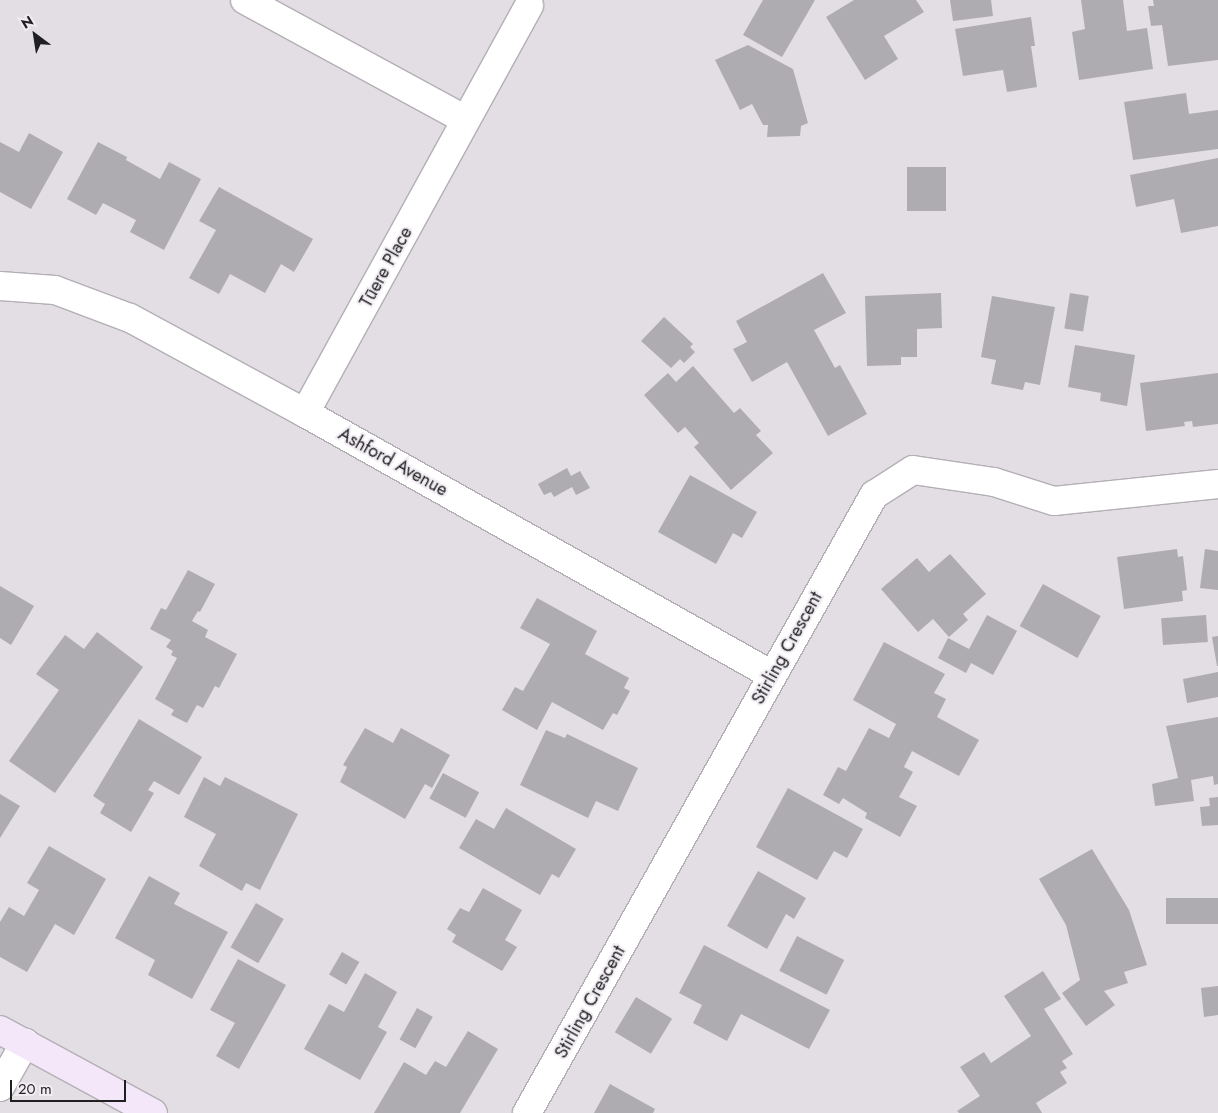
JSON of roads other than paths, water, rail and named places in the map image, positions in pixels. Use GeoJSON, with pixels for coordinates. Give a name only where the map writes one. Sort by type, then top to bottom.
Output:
{"type":"FeatureCollection","features":[{"type":"Feature","properties":{"kind":"street"},"geometry":{"type":"LineString","coordinates":[[245,0],[466,120]]}},
{"type":"Feature","properties":{"kind":"street","name":"Tūere Place"},"geometry":{"type":"LineString","coordinates":[[305,413],[530,5]]}},
{"type":"Feature","properties":{"kind":"street","name":"Ashford Avenue"},"geometry":{"type":"LineString","coordinates":[[0,286],[55,290],[130,318],[305,413],[772,675]]}},
{"type":"Feature","properties":{"kind":"street","name":"Stirling Crescent"},"geometry":{"type":"LineString","coordinates":[[527,1113],[874,495],[913,470],[994,482],[1054,501],[1218,484]]}},
{"type":"Feature","properties":{"kind":"street"},"geometry":{"type":"LineString","coordinates":[[0,1030],[153,1113]]}},
{"type":"Feature","properties":{"kind":"street"},"geometry":{"type":"LineString","coordinates":[[0,1087],[25,1043]]}}]}
